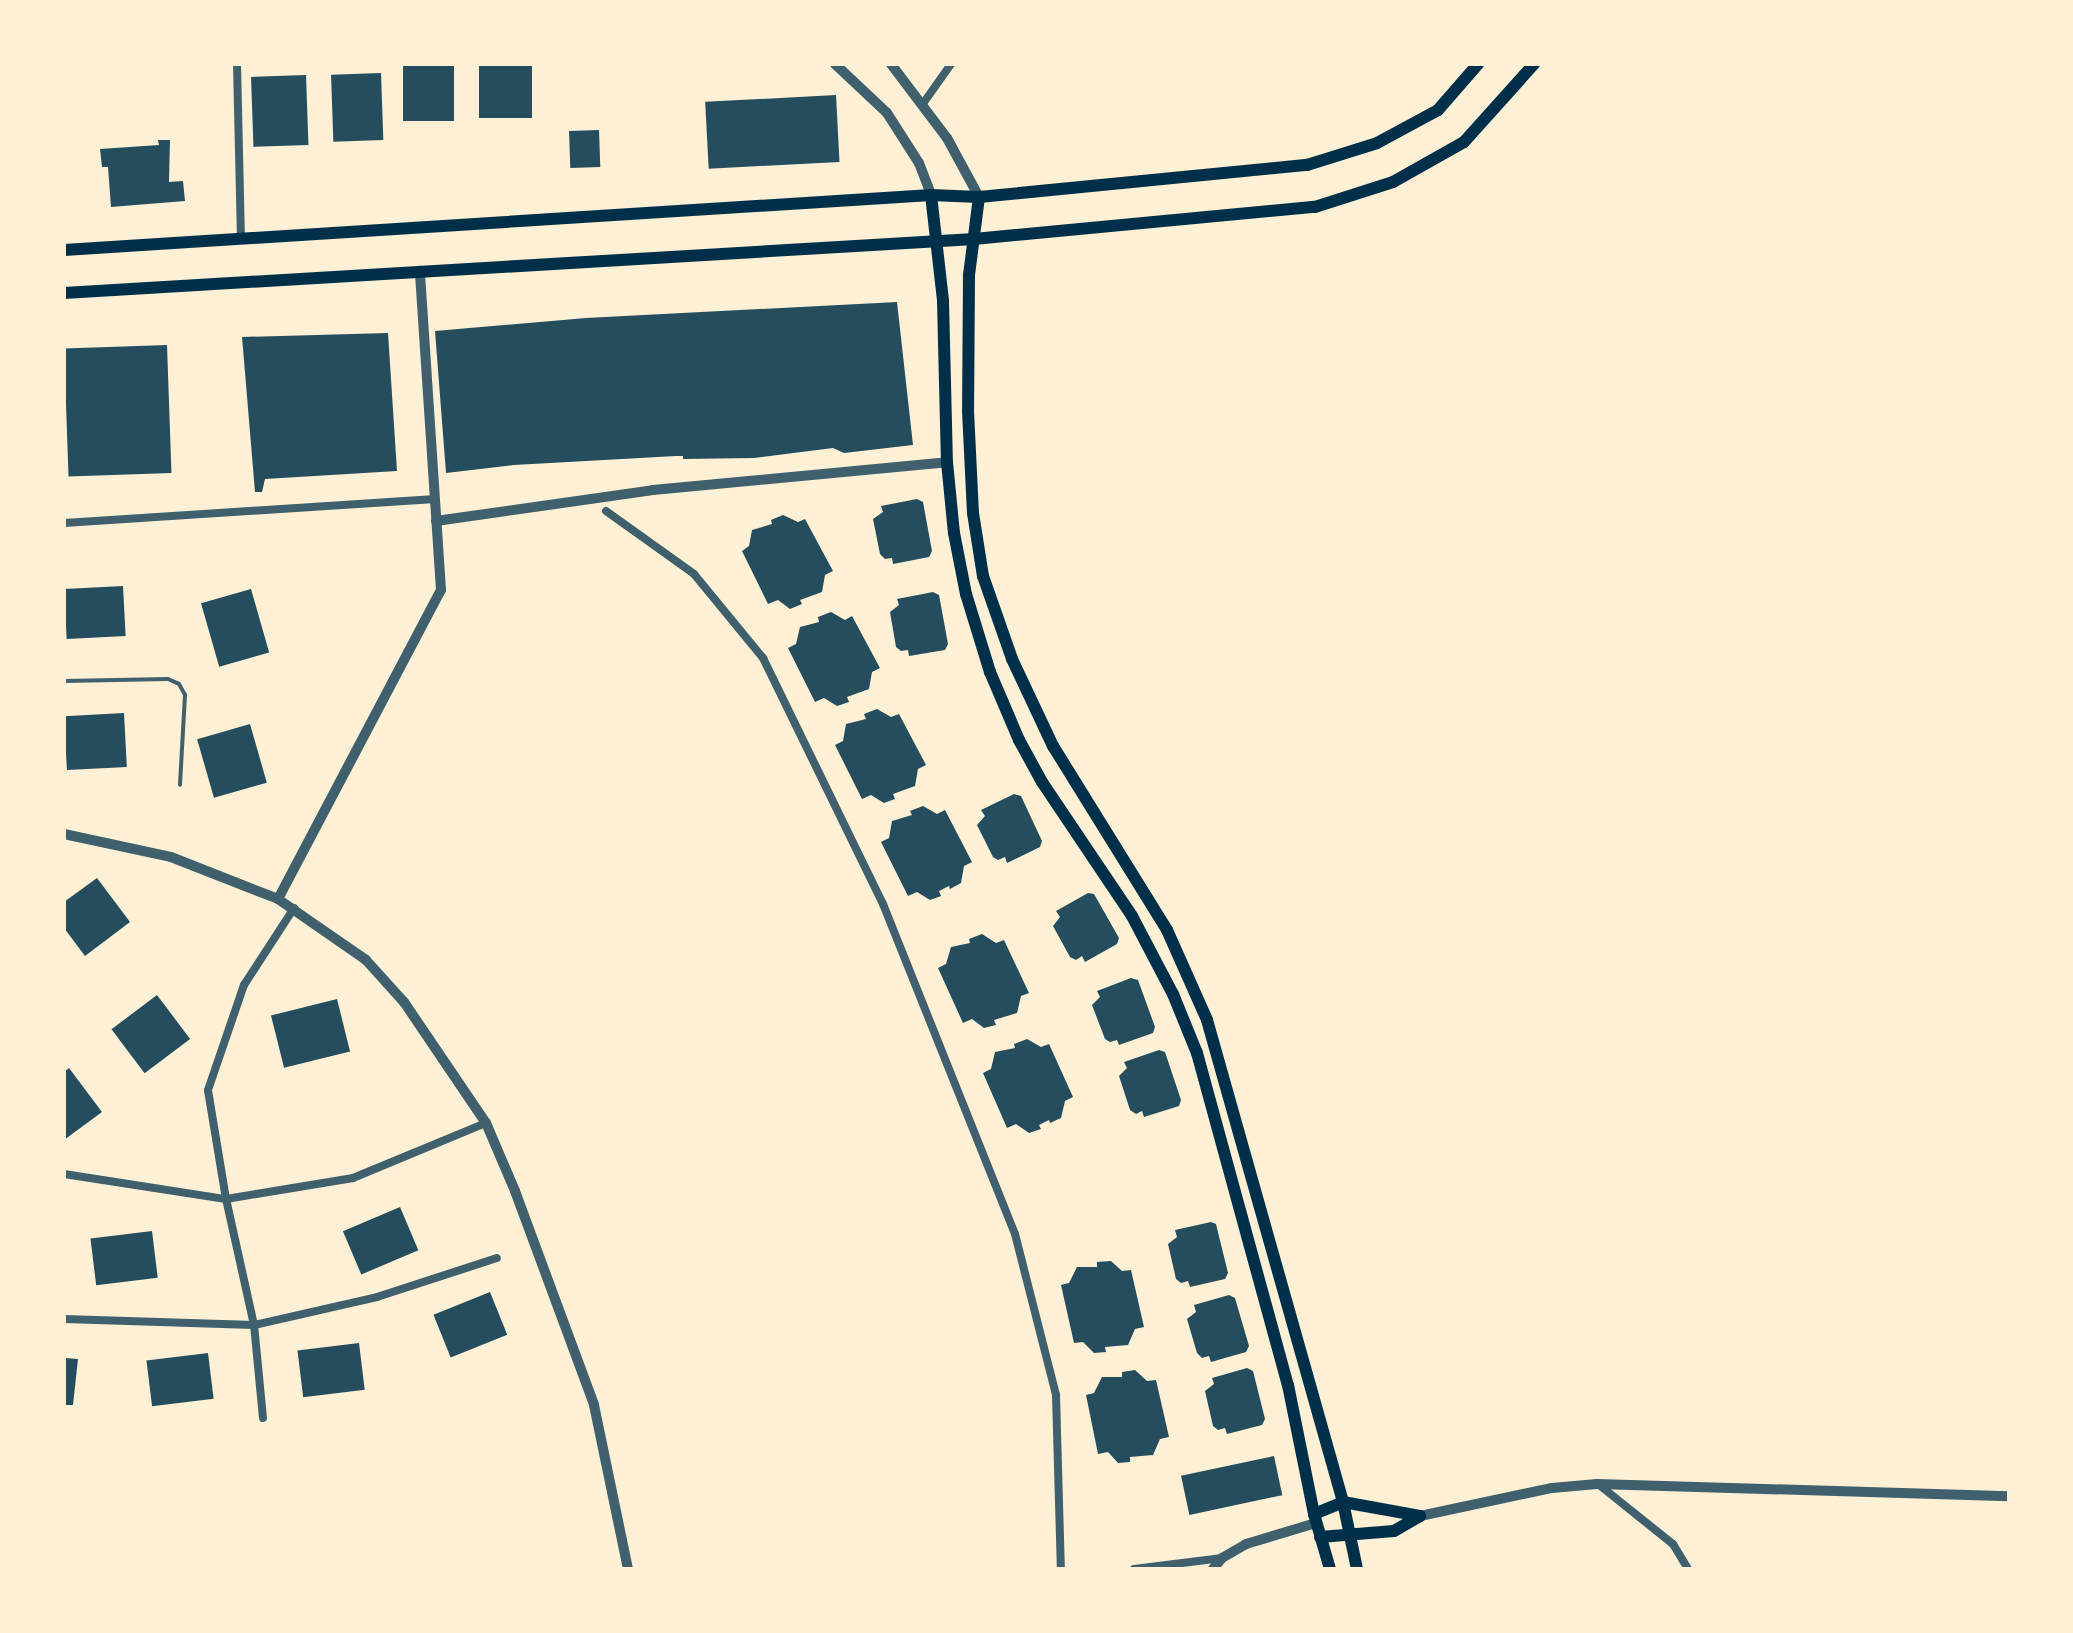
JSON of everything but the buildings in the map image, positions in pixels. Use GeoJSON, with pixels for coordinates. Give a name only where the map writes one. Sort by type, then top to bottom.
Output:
{"type":"FeatureCollection","features":[{"type":"Feature","properties":{"kind":"main road"},"geometry":{"type":"LineString","coordinates":[[64,250],[931,195],[979,197],[1307,165],[1377,143],[1438,110],[1478,64]]}},
{"type":"Feature","properties":{"kind":"main road"},"geometry":{"type":"LineString","coordinates":[[64,293],[974,239],[1315,207],[1393,182],[1464,142],[1534,64]]}},
{"type":"Feature","properties":{"kind":"main road"},"geometry":{"type":"LineString","coordinates":[[931,195],[943,301],[947,462],[959,563],[999,696],[1042,782],[1138,925],[1173,994],[1197,1053],[1288,1385],[1315,1519],[1330,1569]]}},
{"type":"Feature","properties":{"kind":"main road"},"geometry":{"type":"LineString","coordinates":[[979,197],[967,308],[968,411],[973,513],[983,576],[1012,659],[1053,746],[1160,918],[1202,1006],[1218,1049],[1343,1502],[1357,1569]]}},
{"type":"Feature","properties":{"kind":"main road"},"geometry":{"type":"LineString","coordinates":[[1315,1519],[1343,1502],[1420,1516]]}},
{"type":"Feature","properties":{"kind":"main road"},"geometry":{"type":"LineString","coordinates":[[1320,1537],[1350,1537],[1394,1531],[1420,1516]]}},
{"type":"Feature","properties":{"kind":"street"},"geometry":{"type":"LineString","coordinates":[[237,64],[241,239]]}},
{"type":"Feature","properties":{"kind":"street"},"geometry":{"type":"LineString","coordinates":[[835,64],[887,113],[919,163],[931,195]]}},
{"type":"Feature","properties":{"kind":"street"},"geometry":{"type":"LineString","coordinates":[[891,64],[947,138],[979,197]]}},
{"type":"Feature","properties":{"kind":"street"},"geometry":{"type":"LineString","coordinates":[[922,105],[951,64]]}},
{"type":"Feature","properties":{"kind":"street"},"geometry":{"type":"LineString","coordinates":[[278,899],[441,590],[420,271]]}},
{"type":"Feature","properties":{"kind":"street"},"geometry":{"type":"LineString","coordinates":[[436,521],[653,490],[947,462]]}},
{"type":"Feature","properties":{"kind":"street"},"geometry":{"type":"LineString","coordinates":[[64,523],[435,499]]}},
{"type":"Feature","properties":{"kind":"street"},"geometry":{"type":"LineString","coordinates":[[606,511],[694,574],[763,658],[883,904],[1015,1234],[1056,1395],[1061,1569]]}},
{"type":"Feature","properties":{"kind":"street"},"geometry":{"type":"LineString","coordinates":[[64,834],[171,857],[278,899],[366,960],[385,979],[430,1037],[486,1123],[534,1239],[590,1393],[628,1569]]}},
{"type":"Feature","properties":{"kind":"street"},"geometry":{"type":"LineString","coordinates":[[263,1418],[254,1325],[226,1199],[208,1090],[244,985],[294,908]]}},
{"type":"Feature","properties":{"kind":"street"},"geometry":{"type":"LineString","coordinates":[[64,1174],[226,1199],[353,1178],[486,1123]]}},
{"type":"Feature","properties":{"kind":"street"},"geometry":{"type":"LineString","coordinates":[[64,1319],[254,1325],[377,1297],[497,1258]]}},
{"type":"Feature","properties":{"kind":"street"},"geometry":{"type":"LineString","coordinates":[[1597,1484],[1673,1544],[1688,1569]]}},
{"type":"Feature","properties":{"kind":"street"},"geometry":{"type":"LineString","coordinates":[[1420,1516],[1552,1488],[1597,1484],[2009,1496]]}},
{"type":"Feature","properties":{"kind":"street"},"geometry":{"type":"LineString","coordinates":[[1213,1569],[1222,1558],[1246,1544],[1315,1519]]}},
{"type":"Feature","properties":{"kind":"street"},"geometry":{"type":"LineString","coordinates":[[1134,1569],[1222,1558]]}},
{"type":"Feature","properties":{"kind":"lane"},"geometry":{"type":"LineString","coordinates":[[64,681],[168,679],[179,684],[185,695],[180,785]]}}]}
